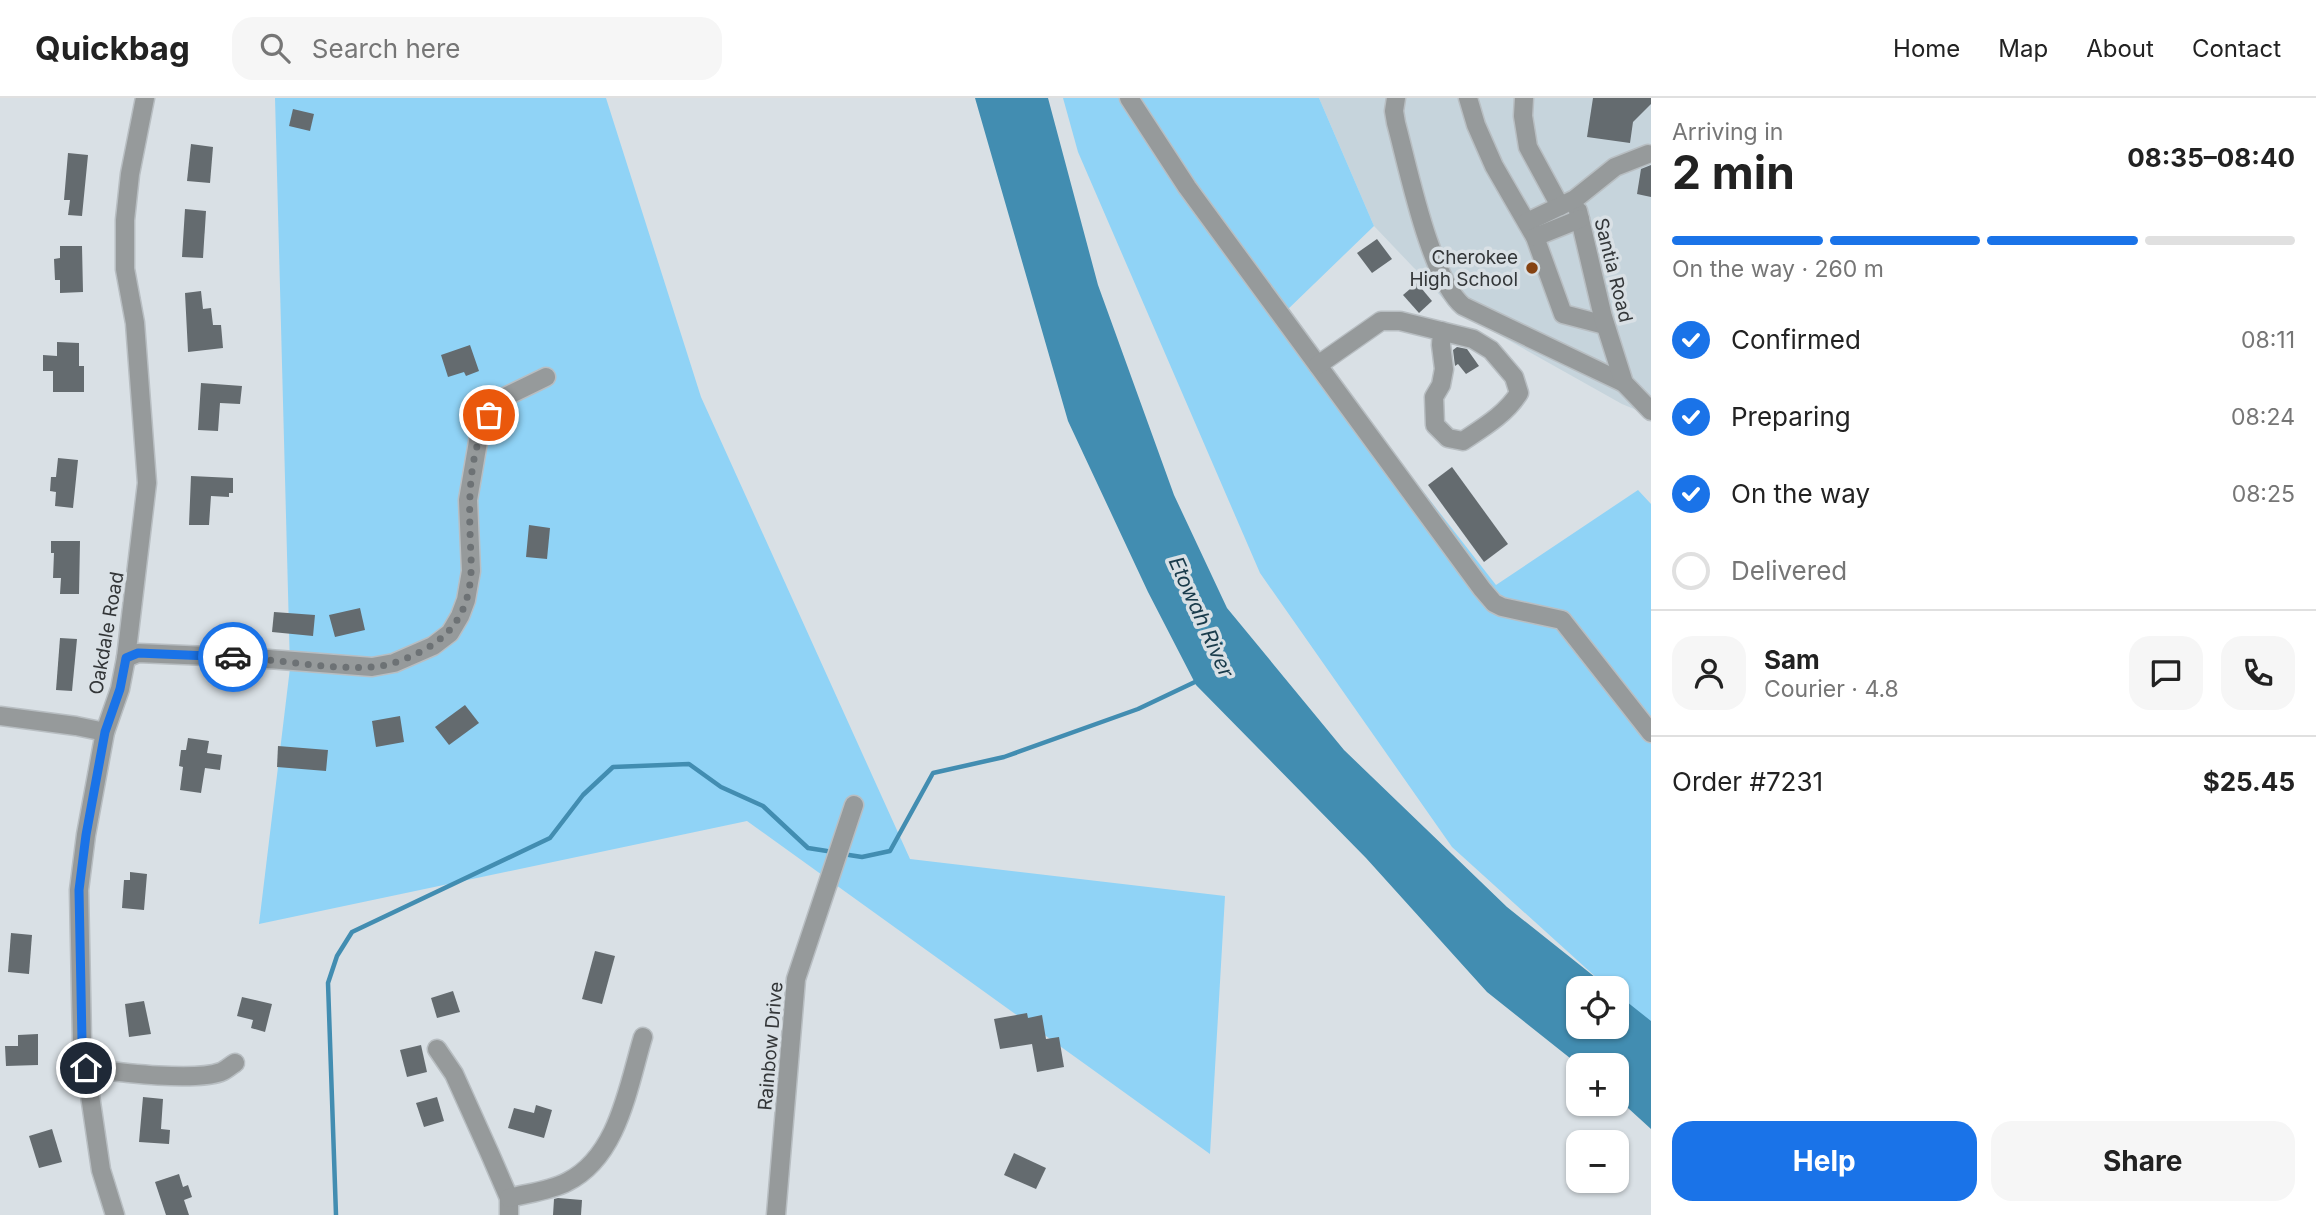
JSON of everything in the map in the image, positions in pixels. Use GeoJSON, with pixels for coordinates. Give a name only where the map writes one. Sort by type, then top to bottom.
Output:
{"type":"FeatureCollection","features":[{"type":"Feature","properties":{"kind":"street","name":"Oakdale Road"},"geometry":{"type":"LineString","coordinates":[[115,1215],[101,1170],[82,1041],[79,890],[105,732],[120,689],[126,658],[148,483],[135,323],[125,269],[125,220],[130,174],[145,98]]}},
{"type":"Feature","properties":{"kind":"street"},"geometry":{"type":"LineString","coordinates":[[1129,98],[1187,187],[1494,603],[1562,620],[1651,733]]}},
{"type":"Feature","properties":{"kind":"street"},"geometry":{"type":"LineString","coordinates":[[1396,98],[1396,123],[1432,253],[1453,297],[1463,306],[1624,383]]}},
{"type":"Feature","properties":{"kind":"street"},"geometry":{"type":"LineString","coordinates":[[1468,98],[1476,125],[1494,166],[1531,229],[1563,314],[1605,324]]}},
{"type":"Feature","properties":{"kind":"street","name":"Santia Road"},"geometry":{"type":"LineString","coordinates":[[1524,98],[1523,116],[1528,147],[1572,212],[1624,383],[1651,411]]}},
{"type":"Feature","properties":{"kind":"street"},"geometry":{"type":"LineString","coordinates":[[1531,229],[1572,212],[1576,199],[1615,166],[1648,154]]}},
{"type":"Feature","properties":{"kind":"street"},"geometry":{"type":"LineString","coordinates":[[1318,365],[1381,321],[1401,321],[1442,331],[1474,339],[1491,350],[1514,377],[1519,393],[1513,403],[1490,424],[1463,441],[1448,438],[1436,425],[1434,397],[1441,384],[1444,369],[1442,331]]}},
{"type":"Feature","properties":{"kind":"street"},"geometry":{"type":"LineString","coordinates":[[126,658],[138,653],[372,667],[394,663],[433,646],[450,633],[466,600],[471,571],[468,500],[479,436],[489,415],[507,397],[545,377]]}},
{"type":"Feature","properties":{"kind":"street"},"geometry":{"type":"LineString","coordinates":[[0,716],[105,732]]}},
{"type":"Feature","properties":{"kind":"street","name":"Rainbow Drive"},"geometry":{"type":"LineString","coordinates":[[776,1215],[796,979],[854,805]]}},
{"type":"Feature","properties":{"kind":"street"},"geometry":{"type":"LineString","coordinates":[[437,1049],[454,1074],[509,1206],[565,1184],[589,1168],[601,1154],[616,1123],[643,1037]]}},
{"type":"Feature","properties":{"kind":"street"},"geometry":{"type":"LineString","coordinates":[[86,1068],[183,1076],[223,1071],[235,1063]]}},
{"type":"Feature","properties":{"kind":"shaded area"},"geometry":{"type":"Polygon","coordinates":[[[275,98],[606,98],[701,397],[910,859],[1225,896],[1210,1154],[747,821],[259,924],[290,668],[275,98]]]}},
{"type":"Feature","properties":{"kind":"shaded area"},"geometry":{"type":"Polygon","coordinates":[[[1063,98],[1319,98],[1374,226],[1284,313],[1496,585],[1638,490],[1651,504],[1651,1027],[1629,1007],[1629,976],[1595,976],[1452,847],[1260,573],[1078,152],[1063,98]]]}},
{"type":"Feature","properties":{"kind":"shaded area","name":"Cherokee High School"},"geometry":{"type":"Polygon","coordinates":[[[1319,98],[1651,98],[1651,416],[1622,404],[1453,309],[1374,226],[1319,98]]]}},
{"type":"Feature","properties":{"kind":"water","name":"Etowah River"},"geometry":{"type":"Polygon","coordinates":[[[975,98],[1048,98],[1098,285],[1174,495],[1227,608],[1344,750],[1507,907],[1594,976],[1566,976],[1566,1039],[1629,1039],[1629,1004],[1651,1021],[1651,1129],[1629,1109],[1629,1053],[1566,1055],[1487,992],[1366,858],[1196,685],[1148,592],[1068,421],[975,98]]]}},
{"type":"Feature","properties":{"kind":"building"},"geometry":{"type":"Polygon","coordinates":[[[1593,98],[1651,98],[1651,104],[1633,122],[1630,143],[1587,137],[1593,98]]]}},
{"type":"Feature","properties":{"kind":"building"},"geometry":{"type":"Polygon","coordinates":[[[293,109],[314,114],[310,131],[289,126],[293,109]]]}},
{"type":"Feature","properties":{"kind":"building"},"geometry":{"type":"Polygon","coordinates":[[[191,144],[213,147],[210,183],[187,181],[191,144]]]}},
{"type":"Feature","properties":{"kind":"building"},"geometry":{"type":"Polygon","coordinates":[[[68,153],[88,155],[82,216],[68,215],[70,200],[64,200],[68,153]]]}},
{"type":"Feature","properties":{"kind":"building"},"geometry":{"type":"Polygon","coordinates":[[[1651,165],[1651,197],[1637,194],[1641,169],[1651,165]]]}},
{"type":"Feature","properties":{"kind":"building"},"geometry":{"type":"Polygon","coordinates":[[[185,209],[206,211],[203,258],[182,257],[185,209]]]}},
{"type":"Feature","properties":{"kind":"building"},"geometry":{"type":"Polygon","coordinates":[[[1377,239],[1392,259],[1372,273],[1357,253],[1377,239]]]}},
{"type":"Feature","properties":{"kind":"building"},"geometry":{"type":"Polygon","coordinates":[[[60,246],[82,246],[83,292],[60,293],[60,280],[55,280],[54,259],[60,258],[60,246]]]}},
{"type":"Feature","properties":{"kind":"building"},"geometry":{"type":"Polygon","coordinates":[[[1417,283],[1432,301],[1419,313],[1403,295],[1417,283]]]}},
{"type":"Feature","properties":{"kind":"building"},"geometry":{"type":"Polygon","coordinates":[[[201,291],[203,309],[211,308],[213,325],[221,325],[223,348],[188,352],[185,293],[201,291]]]}},
{"type":"Feature","properties":{"kind":"building"},"geometry":{"type":"Polygon","coordinates":[[[57,342],[79,343],[79,366],[84,366],[84,392],[53,392],[53,371],[43,371],[43,355],[57,356],[57,342]]]}},
{"type":"Feature","properties":{"kind":"building"},"geometry":{"type":"Polygon","coordinates":[[[470,345],[479,371],[466,376],[464,372],[448,377],[441,355],[470,345]]]}},
{"type":"Feature","properties":{"kind":"building"},"geometry":{"type":"Polygon","coordinates":[[[1457,347],[1467,349],[1479,366],[1466,374],[1458,364],[1455,366],[1453,350],[1457,347]]]}},
{"type":"Feature","properties":{"kind":"building"},"geometry":{"type":"Polygon","coordinates":[[[201,383],[242,386],[240,404],[220,403],[218,431],[198,430],[201,383]]]}},
{"type":"Feature","properties":{"kind":"building"},"geometry":{"type":"Polygon","coordinates":[[[58,458],[78,460],[73,508],[55,506],[56,492],[50,491],[51,477],[56,477],[58,458]]]}},
{"type":"Feature","properties":{"kind":"building"},"geometry":{"type":"Polygon","coordinates":[[[1452,467],[1508,544],[1484,562],[1428,485],[1452,467]]]}},
{"type":"Feature","properties":{"kind":"building"},"geometry":{"type":"Polygon","coordinates":[[[191,476],[233,478],[233,493],[229,493],[229,497],[211,496],[209,525],[189,525],[191,476]]]}},
{"type":"Feature","properties":{"kind":"building"},"geometry":{"type":"Polygon","coordinates":[[[529,525],[550,528],[547,559],[526,557],[529,525]]]}},
{"type":"Feature","properties":{"kind":"building"},"geometry":{"type":"Polygon","coordinates":[[[51,541],[80,541],[79,594],[60,594],[61,578],[53,578],[54,553],[51,553],[51,541]]]}},
{"type":"Feature","properties":{"kind":"building"},"geometry":{"type":"Polygon","coordinates":[[[360,608],[365,630],[335,637],[329,615],[360,608]]]}},
{"type":"Feature","properties":{"kind":"building"},"geometry":{"type":"Polygon","coordinates":[[[274,612],[315,615],[313,636],[272,632],[274,612]]]}},
{"type":"Feature","properties":{"kind":"building"},"geometry":{"type":"Polygon","coordinates":[[[60,638],[77,639],[72,691],[56,690],[60,638]]]}},
{"type":"Feature","properties":{"kind":"building"},"geometry":{"type":"Polygon","coordinates":[[[465,705],[479,723],[449,745],[435,727],[465,705]]]}},
{"type":"Feature","properties":{"kind":"building"},"geometry":{"type":"Polygon","coordinates":[[[400,716],[404,742],[376,747],[372,721],[400,716]]]}},
{"type":"Feature","properties":{"kind":"building"},"geometry":{"type":"Polygon","coordinates":[[[188,738],[209,741],[207,753],[222,755],[220,770],[205,768],[201,793],[180,790],[183,767],[179,766],[181,750],[186,750],[188,738]]]}},
{"type":"Feature","properties":{"kind":"building"},"geometry":{"type":"Polygon","coordinates":[[[278,746],[328,750],[326,771],[277,767],[278,746]]]}},
{"type":"Feature","properties":{"kind":"building"},"geometry":{"type":"Polygon","coordinates":[[[130,872],[147,874],[144,910],[122,908],[124,880],[130,880],[130,872]]]}},
{"type":"Feature","properties":{"kind":"building"},"geometry":{"type":"Polygon","coordinates":[[[11,933],[32,935],[29,974],[8,972],[11,933]]]}},
{"type":"Feature","properties":{"kind":"building"},"geometry":{"type":"Polygon","coordinates":[[[595,951],[615,956],[602,1004],[582,999],[595,951]]]}},
{"type":"Feature","properties":{"kind":"building"},"geometry":{"type":"Polygon","coordinates":[[[453,991],[460,1012],[437,1018],[431,998],[453,991]]]}},
{"type":"Feature","properties":{"kind":"building"},"geometry":{"type":"Polygon","coordinates":[[[242,997],[272,1004],[265,1032],[251,1028],[253,1020],[237,1016],[242,997]]]}},
{"type":"Feature","properties":{"kind":"building"},"geometry":{"type":"Polygon","coordinates":[[[144,1001],[151,1034],[129,1037],[125,1004],[144,1001]]]}},
{"type":"Feature","properties":{"kind":"building"},"geometry":{"type":"Polygon","coordinates":[[[1027,1013],[1028,1018],[1042,1015],[1046,1039],[1059,1037],[1064,1067],[1037,1072],[1032,1044],[1000,1049],[994,1019],[1027,1013]]]}},
{"type":"Feature","properties":{"kind":"building"},"geometry":{"type":"Polygon","coordinates":[[[38,1034],[38,1065],[6,1066],[5,1046],[18,1046],[18,1035],[38,1034]]]}},
{"type":"Feature","properties":{"kind":"building"},"geometry":{"type":"Polygon","coordinates":[[[421,1045],[427,1072],[407,1077],[400,1050],[421,1045]]]}},
{"type":"Feature","properties":{"kind":"building"},"geometry":{"type":"Polygon","coordinates":[[[143,1097],[163,1099],[161,1129],[170,1130],[169,1144],[139,1142],[143,1097]]]}},
{"type":"Feature","properties":{"kind":"building"},"geometry":{"type":"Polygon","coordinates":[[[437,1097],[444,1121],[424,1127],[416,1103],[437,1097]]]}},
{"type":"Feature","properties":{"kind":"building"},"geometry":{"type":"Polygon","coordinates":[[[536,1105],[552,1110],[544,1138],[508,1128],[514,1108],[534,1113],[536,1105]]]}},
{"type":"Feature","properties":{"kind":"building"},"geometry":{"type":"Polygon","coordinates":[[[52,1129],[62,1162],[39,1168],[29,1136],[52,1129]]]}},
{"type":"Feature","properties":{"kind":"building"},"geometry":{"type":"Polygon","coordinates":[[[1014,1153],[1046,1168],[1036,1189],[1004,1175],[1014,1153]]]}},
{"type":"Feature","properties":{"kind":"building"},"geometry":{"type":"Polygon","coordinates":[[[179,1174],[183,1187],[188,1185],[192,1197],[184,1200],[189,1215],[166,1215],[155,1182],[179,1174]]]}},
{"type":"Feature","properties":{"kind":"building"},"geometry":{"type":"Polygon","coordinates":[[[554,1199],[582,1200],[581,1215],[553,1215],[554,1199]]]}},
{"type":"Feature","properties":{"kind":"waterway"},"geometry":{"type":"LineString","coordinates":[[849,855],[862,857],[890,851],[933,773],[1004,757],[1138,709],[1197,681]]}},
{"type":"Feature","properties":{"kind":"waterway"},"geometry":{"type":"LineString","coordinates":[[336,1215],[328,983],[337,956],[352,932],[550,838],[583,795],[613,767],[689,764],[721,787],[763,806],[808,848],[827,851]]}},
{"type":"Feature","properties":{"kind":"way so far"},"geometry":{"type":"LineString","coordinates":[[233,657],[372,667],[411,657],[433,646],[450,633],[460,616],[469,586],[471,571],[468,500],[479,436],[489,415]]}},
{"type":"Feature","properties":{"kind":"place","name":"Cherokee High School"},"geometry":{"type":"Point","coordinates":[1532,268]}},
{"type":"Feature","properties":{"kind":"route"},"geometry":{"type":"LineString","coordinates":[[86,1068],[82,1041],[79,890],[105,732],[120,689],[126,658],[138,653],[233,657]]}}]}
